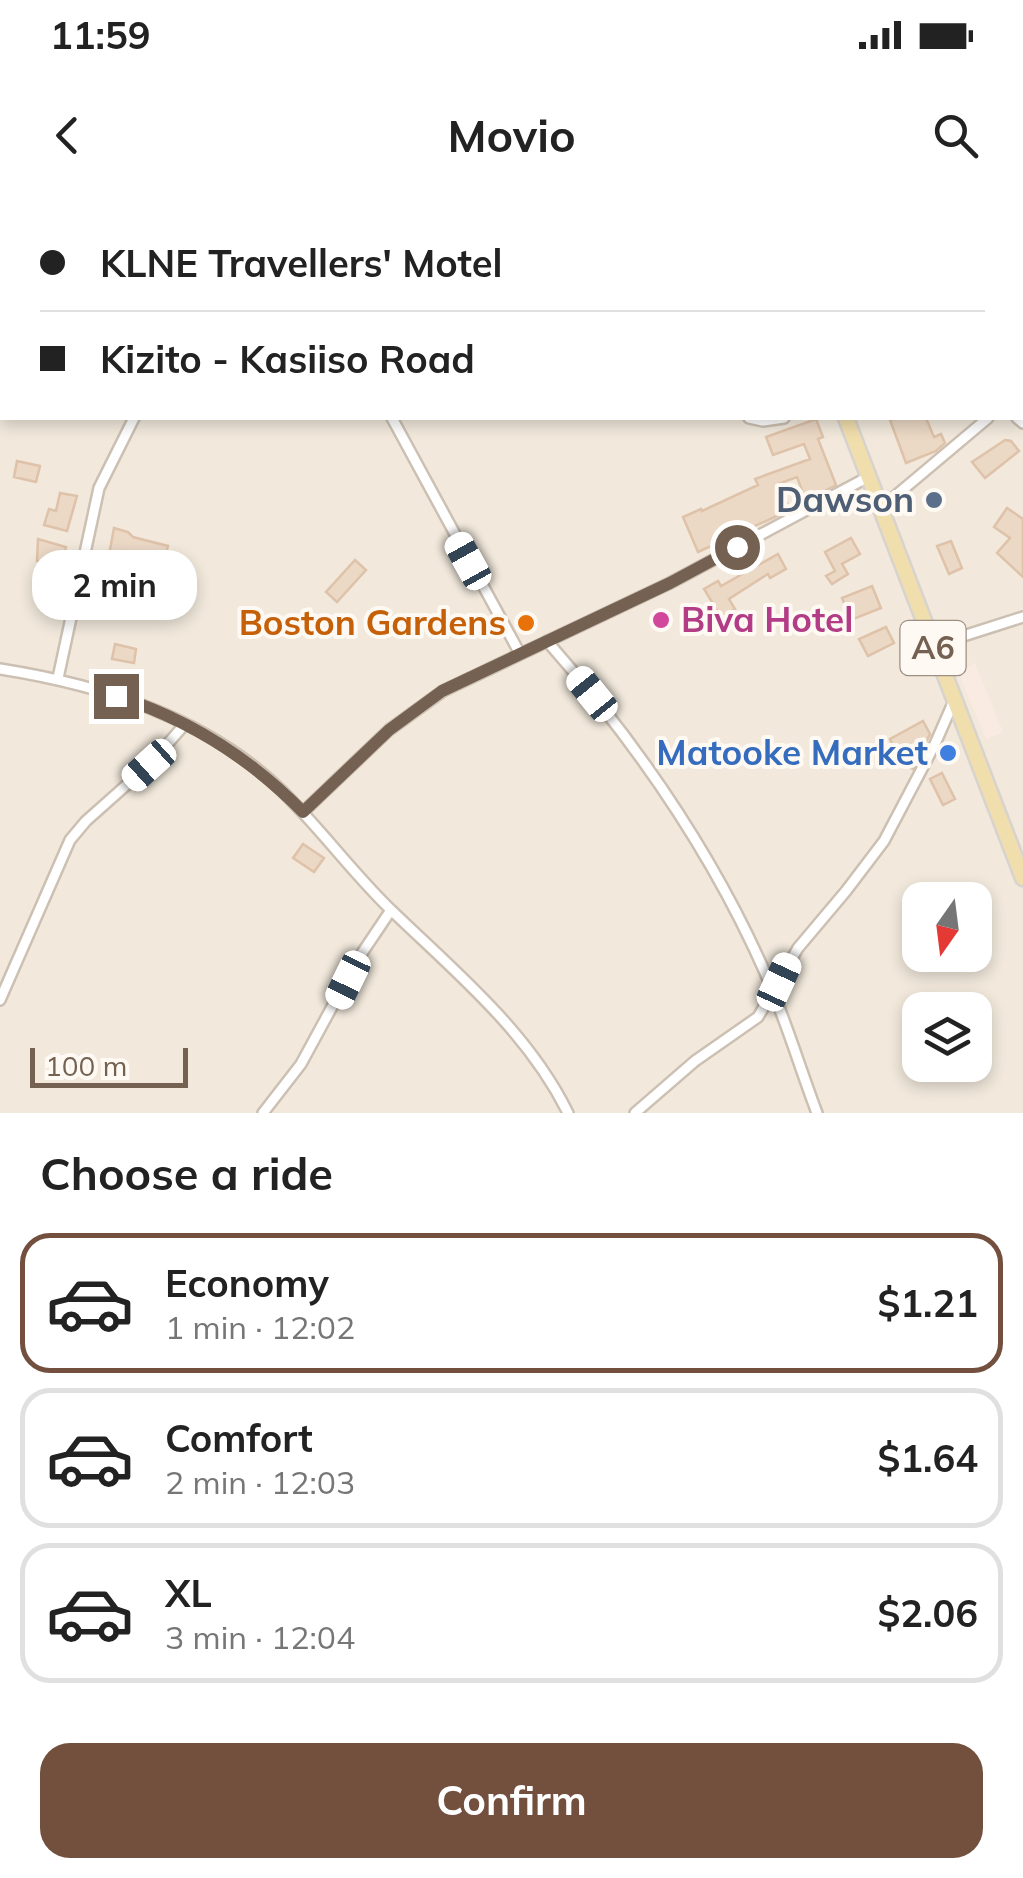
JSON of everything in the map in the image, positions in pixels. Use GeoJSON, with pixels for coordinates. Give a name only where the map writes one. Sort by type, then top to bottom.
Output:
{"type":"FeatureCollection","features":[{"type":"Feature","properties":{"kind":"main road","name":"A6"},"geometry":{"type":"LineString","coordinates":[[847,420],[1023,878]]}},
{"type":"Feature","properties":{"kind":"street"},"geometry":{"type":"LineString","coordinates":[[58,678],[100,488],[133,420]]}},
{"type":"Feature","properties":{"kind":"street"},"geometry":{"type":"LineString","coordinates":[[393,420],[518,652]]}},
{"type":"Feature","properties":{"kind":"street"},"geometry":{"type":"LineString","coordinates":[[881,508],[986,420]]}},
{"type":"Feature","properties":{"kind":"street"},"geometry":{"type":"LineString","coordinates":[[303,812],[416,708],[518,652],[670,583],[870,476]]}},
{"type":"Feature","properties":{"kind":"street"},"geometry":{"type":"LineString","coordinates":[[932,646],[1023,617]]}},
{"type":"Feature","properties":{"kind":"street"},"geometry":{"type":"LineString","coordinates":[[547,641],[642,756],[731,903],[773,994],[817,1113]]}},
{"type":"Feature","properties":{"kind":"street"},"geometry":{"type":"LineString","coordinates":[[0,669],[58,678],[137,702],[185,724],[254,765],[303,812],[362,882],[460,974],[518,1036],[555,1084],[568,1113]]}},
{"type":"Feature","properties":{"kind":"street"},"geometry":{"type":"LineString","coordinates":[[635,1113],[695,1061],[758,1017],[798,948],[884,841],[936,744],[953,703]]}},
{"type":"Feature","properties":{"kind":"street"},"geometry":{"type":"LineString","coordinates":[[0,1000],[70,840],[149,765],[185,724]]}},
{"type":"Feature","properties":{"kind":"street"},"geometry":{"type":"LineString","coordinates":[[263,1113],[286,1088],[358,958],[390,910]]}},
{"type":"Feature","properties":{"kind":"street"},"geometry":{"type":"LineString","coordinates":[[758,1017],[782,1019]]}},
{"type":"Feature","properties":{"kind":"shaded area"},"geometry":{"type":"Polygon","coordinates":[[[0,420],[1023,420],[1023,1113],[0,1113],[0,420]]]}},
{"type":"Feature","properties":{"kind":"shaded area"},"geometry":{"type":"Polygon","coordinates":[[[975,663],[1003,732],[986,739],[961,679],[966,668],[975,663]]]}},
{"type":"Feature","properties":{"kind":"building"},"geometry":{"type":"Polygon","coordinates":[[[816,420],[823,437],[818,439],[836,485],[806,501],[797,477],[778,484],[790,510],[698,552],[683,517],[758,485],[755,479],[810,459],[804,444],[773,455],[766,437],[816,420]]]}},
{"type":"Feature","properties":{"kind":"building"},"geometry":{"type":"Polygon","coordinates":[[[890,420],[927,420],[934,437],[941,434],[945,443],[936,451],[906,463],[890,420]]]}},
{"type":"Feature","properties":{"kind":"building"},"geometry":{"type":"Polygon","coordinates":[[[1005,440],[1019,451],[985,478],[972,462],[1005,440]]]}},
{"type":"Feature","properties":{"kind":"building"},"geometry":{"type":"Polygon","coordinates":[[[17,461],[40,466],[36,482],[14,477],[17,461]]]}},
{"type":"Feature","properties":{"kind":"building"},"geometry":{"type":"Polygon","coordinates":[[[60,493],[77,496],[67,531],[44,525],[49,509],[56,511],[60,493]]]}},
{"type":"Feature","properties":{"kind":"building"},"geometry":{"type":"Polygon","coordinates":[[[1007,508],[1023,519],[1023,577],[997,553],[1010,538],[994,527],[1007,508]]]}},
{"type":"Feature","properties":{"kind":"building"},"geometry":{"type":"Polygon","coordinates":[[[114,528],[168,546],[163,563],[123,551],[122,556],[117,555],[112,581],[96,577],[100,553],[109,555],[114,528]]]}},
{"type":"Feature","properties":{"kind":"building"},"geometry":{"type":"Polygon","coordinates":[[[851,538],[860,554],[842,564],[848,574],[832,584],[826,576],[835,571],[825,552],[851,538]]]}},
{"type":"Feature","properties":{"kind":"building"},"geometry":{"type":"Polygon","coordinates":[[[38,539],[66,547],[61,566],[37,561],[38,539]]]}},
{"type":"Feature","properties":{"kind":"building"},"geometry":{"type":"Polygon","coordinates":[[[951,541],[962,568],[949,574],[937,546],[951,541]]]}},
{"type":"Feature","properties":{"kind":"building"},"geometry":{"type":"Polygon","coordinates":[[[778,554],[786,569],[770,578],[768,574],[729,599],[735,609],[721,617],[704,589],[718,581],[721,586],[778,554]]]}},
{"type":"Feature","properties":{"kind":"building"},"geometry":{"type":"Polygon","coordinates":[[[355,560],[366,570],[337,602],[326,592],[355,560]]]}},
{"type":"Feature","properties":{"kind":"building"},"geometry":{"type":"Polygon","coordinates":[[[872,586],[881,608],[851,620],[842,598],[872,586]]]}},
{"type":"Feature","properties":{"kind":"building"},"geometry":{"type":"Polygon","coordinates":[[[886,627],[894,643],[868,656],[859,639],[886,627]]]}},
{"type":"Feature","properties":{"kind":"building"},"geometry":{"type":"Polygon","coordinates":[[[115,644],[136,649],[134,663],[112,659],[115,644]]]}},
{"type":"Feature","properties":{"kind":"building"},"geometry":{"type":"Polygon","coordinates":[[[923,721],[930,734],[913,769],[900,763],[890,739],[923,721]]]}},
{"type":"Feature","properties":{"kind":"building"},"geometry":{"type":"Polygon","coordinates":[[[942,773],[955,799],[943,805],[930,779],[942,773]]]}},
{"type":"Feature","properties":{"kind":"building"},"geometry":{"type":"Polygon","coordinates":[[[303,844],[324,858],[314,872],[293,858],[303,844]]]}},
{"type":"Feature","properties":{"kind":"place","name":"Dawson"},"geometry":{"type":"Point","coordinates":[934,500]}},
{"type":"Feature","properties":{"kind":"place","name":"Biva Hotel"},"geometry":{"type":"Point","coordinates":[661,620]}},
{"type":"Feature","properties":{"kind":"place","name":"Boston Gardens"},"geometry":{"type":"Point","coordinates":[526,623]}},
{"type":"Feature","properties":{"kind":"place","name":"Matooke Market"},"geometry":{"type":"Point","coordinates":[948,753]}},
{"type":"Feature","properties":{"kind":"route"},"geometry":{"type":"LineString","coordinates":[[116,696],[137,702],[221,744],[254,765],[303,812],[389,730],[442,691],[737,547]]}}]}
